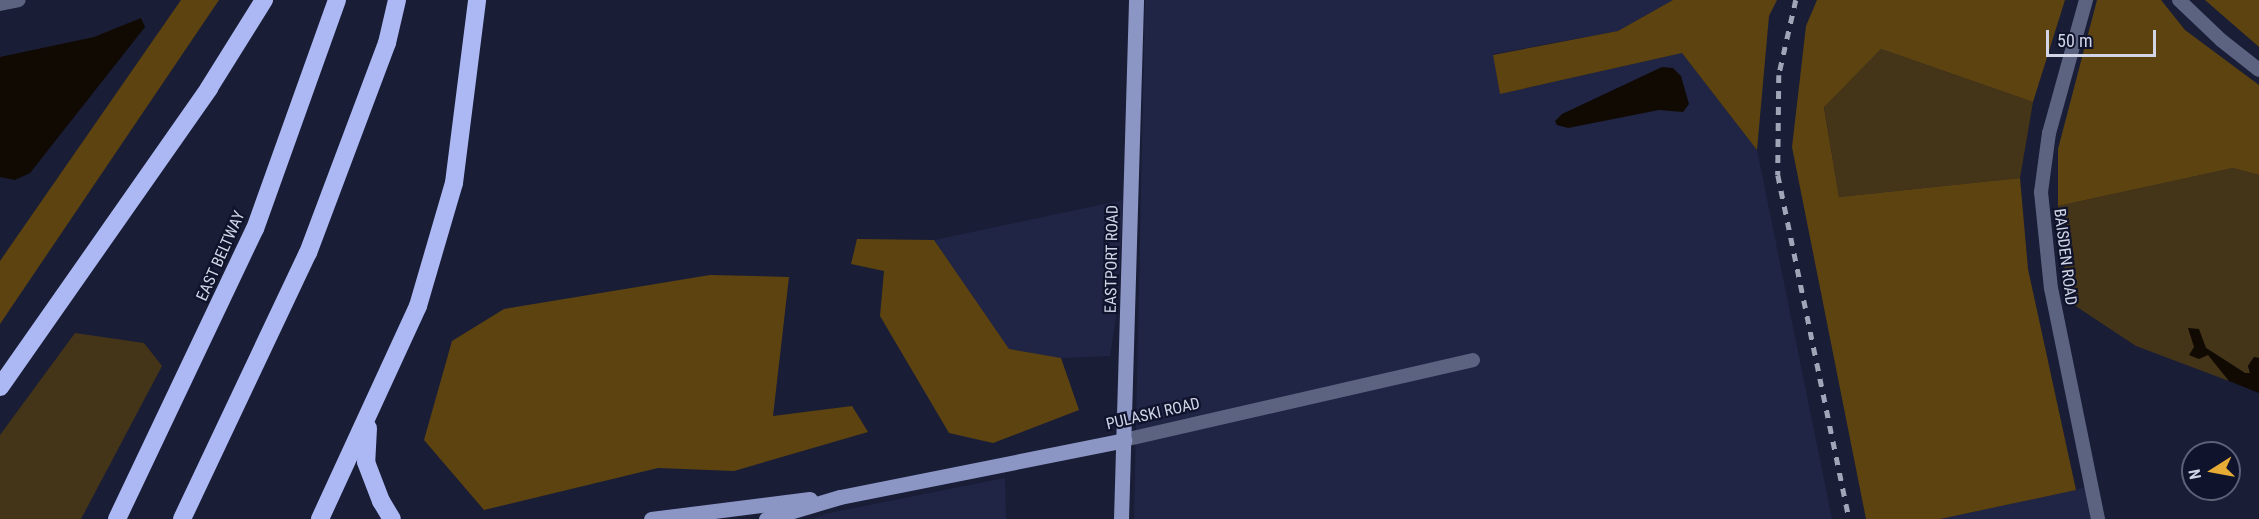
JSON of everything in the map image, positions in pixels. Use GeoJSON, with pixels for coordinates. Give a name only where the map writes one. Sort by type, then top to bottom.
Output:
{"type":"FeatureCollection","features":[{"type":"Feature","properties":{"kind":"highway"},"geometry":{"type":"LineString","coordinates":[[0,387],[209,88],[264,0]]}},
{"type":"Feature","properties":{"kind":"highway","name":"EAST BELTWAY"},"geometry":{"type":"LineString","coordinates":[[117,519],[255,229],[338,0]]}},
{"type":"Feature","properties":{"kind":"highway"},"geometry":{"type":"LineString","coordinates":[[182,519],[308,253],[387,43],[397,0]]}},
{"type":"Feature","properties":{"kind":"highway"},"geometry":{"type":"LineString","coordinates":[[320,519],[418,306],[454,183],[477,0]]}},
{"type":"Feature","properties":{"kind":"highway"},"geometry":{"type":"LineString","coordinates":[[368,418],[366,462],[381,501],[392,519]]}},
{"type":"Feature","properties":{"kind":"main road","name":"EASTPORT ROAD"},"geometry":{"type":"LineString","coordinates":[[1121,519],[1136,0]]}},
{"type":"Feature","properties":{"kind":"main road","name":"PULASKI ROAD"},"geometry":{"type":"LineString","coordinates":[[766,519],[840,497],[1124,440]]}},
{"type":"Feature","properties":{"kind":"main road","name":"PULASKI ROAD"},"geometry":{"type":"LineString","coordinates":[[651,519],[758,503],[840,497]]}},
{"type":"Feature","properties":{"kind":"street"},"geometry":{"type":"LineString","coordinates":[[0,4],[19,0]]}},
{"type":"Feature","properties":{"kind":"street","name":"BAISDEN ROAD"},"geometry":{"type":"LineString","coordinates":[[2086,0],[2049,133],[2041,192],[2051,288],[2098,519]]}},
{"type":"Feature","properties":{"kind":"street"},"geometry":{"type":"LineString","coordinates":[[2179,0],[2220,40],[2259,70]]}},
{"type":"Feature","properties":{"kind":"street","name":"PULASKI ROAD"},"geometry":{"type":"LineString","coordinates":[[1124,440],[1473,360]]}},
{"type":"Feature","properties":{"kind":"shaded area"},"geometry":{"type":"Polygon","coordinates":[[[181,0],[219,0],[0,324],[0,261],[181,0]]]}},
{"type":"Feature","properties":{"kind":"shaded area"},"geometry":{"type":"Polygon","coordinates":[[[1145,0],[1673,0],[1618,31],[1493,54],[1500,94],[1682,53],[1757,150],[1832,519],[1134,519],[1145,0]]]}},
{"type":"Feature","properties":{"kind":"shaded area"},"geometry":{"type":"Polygon","coordinates":[[[1673,0],[1777,0],[1769,16],[1757,150],[1682,53],[1500,94],[1493,55],[1618,31],[1673,0]]]}},
{"type":"Feature","properties":{"kind":"shaded area"},"geometry":{"type":"Polygon","coordinates":[[[1817,0],[2065,0],[2033,102],[1881,49],[1824,107],[1839,197],[2020,178],[2028,269],[2076,490],[1940,519],[1866,519],[1792,147],[1806,26],[1817,0]]]}},
{"type":"Feature","properties":{"kind":"shaded area"},"geometry":{"type":"Polygon","coordinates":[[[2097,0],[2161,0],[2185,30],[2259,85],[2259,175],[2233,168],[2058,206],[2058,149],[2097,0]]]}},
{"type":"Feature","properties":{"kind":"shaded area"},"geometry":{"type":"Polygon","coordinates":[[[2205,0],[2259,0],[2259,47],[2205,0]]]}},
{"type":"Feature","properties":{"kind":"shaded area"},"geometry":{"type":"Polygon","coordinates":[[[141,18],[145,27],[30,173],[15,180],[0,177],[0,57],[94,37],[141,18]]]}},
{"type":"Feature","properties":{"kind":"shaded area"},"geometry":{"type":"Polygon","coordinates":[[[1881,49],[2033,102],[2020,178],[1839,197],[1824,106],[1881,49]]]}},
{"type":"Feature","properties":{"kind":"shaded area"},"geometry":{"type":"Polygon","coordinates":[[[1662,67],[1673,68],[1681,76],[1689,104],[1683,112],[1659,110],[1568,128],[1557,125],[1555,121],[1562,114],[1662,67]]]}},
{"type":"Feature","properties":{"kind":"shaded area"},"geometry":{"type":"Polygon","coordinates":[[[2233,168],[2259,175],[2259,358],[2254,357],[2248,366],[2250,373],[2245,373],[2206,348],[2201,337],[2189,328],[2229,381],[2136,346],[2068,301],[2058,206],[2233,168]]]}},
{"type":"Feature","properties":{"kind":"shaded area"},"geometry":{"type":"Polygon","coordinates":[[[1123,200],[1118,305],[1110,356],[1061,358],[1009,350],[934,240],[1123,200]]]}},
{"type":"Feature","properties":{"kind":"shaded area"},"geometry":{"type":"Polygon","coordinates":[[[857,239],[934,240],[1009,349],[1061,358],[1079,410],[993,443],[949,433],[880,316],[884,271],[851,264],[857,239]]]}},
{"type":"Feature","properties":{"kind":"shaded area"},"geometry":{"type":"Polygon","coordinates":[[[710,275],[789,277],[773,416],[852,406],[868,432],[734,471],[658,468],[484,510],[424,440],[452,341],[504,309],[710,275]]]}},
{"type":"Feature","properties":{"kind":"shaded area"},"geometry":{"type":"Polygon","coordinates":[[[2188,328],[2199,329],[2206,348],[2245,373],[2250,373],[2248,366],[2254,357],[2259,358],[2259,393],[2229,381],[2208,355],[2199,359],[2189,355],[2194,347],[2188,328]]]}},
{"type":"Feature","properties":{"kind":"shaded area"},"geometry":{"type":"Polygon","coordinates":[[[75,333],[144,343],[162,366],[81,519],[0,519],[0,435],[75,333]]]}},
{"type":"Feature","properties":{"kind":"shaded area"},"geometry":{"type":"Polygon","coordinates":[[[1005,478],[1006,519],[812,519],[829,513],[1005,478]]]}},
{"type":"Feature","properties":{"kind":"shaded area"},"geometry":{"type":"Polygon","coordinates":[[[2086,487],[2093,519],[1940,519],[2076,490],[2086,487]]]}},
{"type":"Feature","properties":{"kind":"railway"},"geometry":{"type":"LineString","coordinates":[[1796,0],[1779,75],[1778,175],[1849,519]]}}]}
